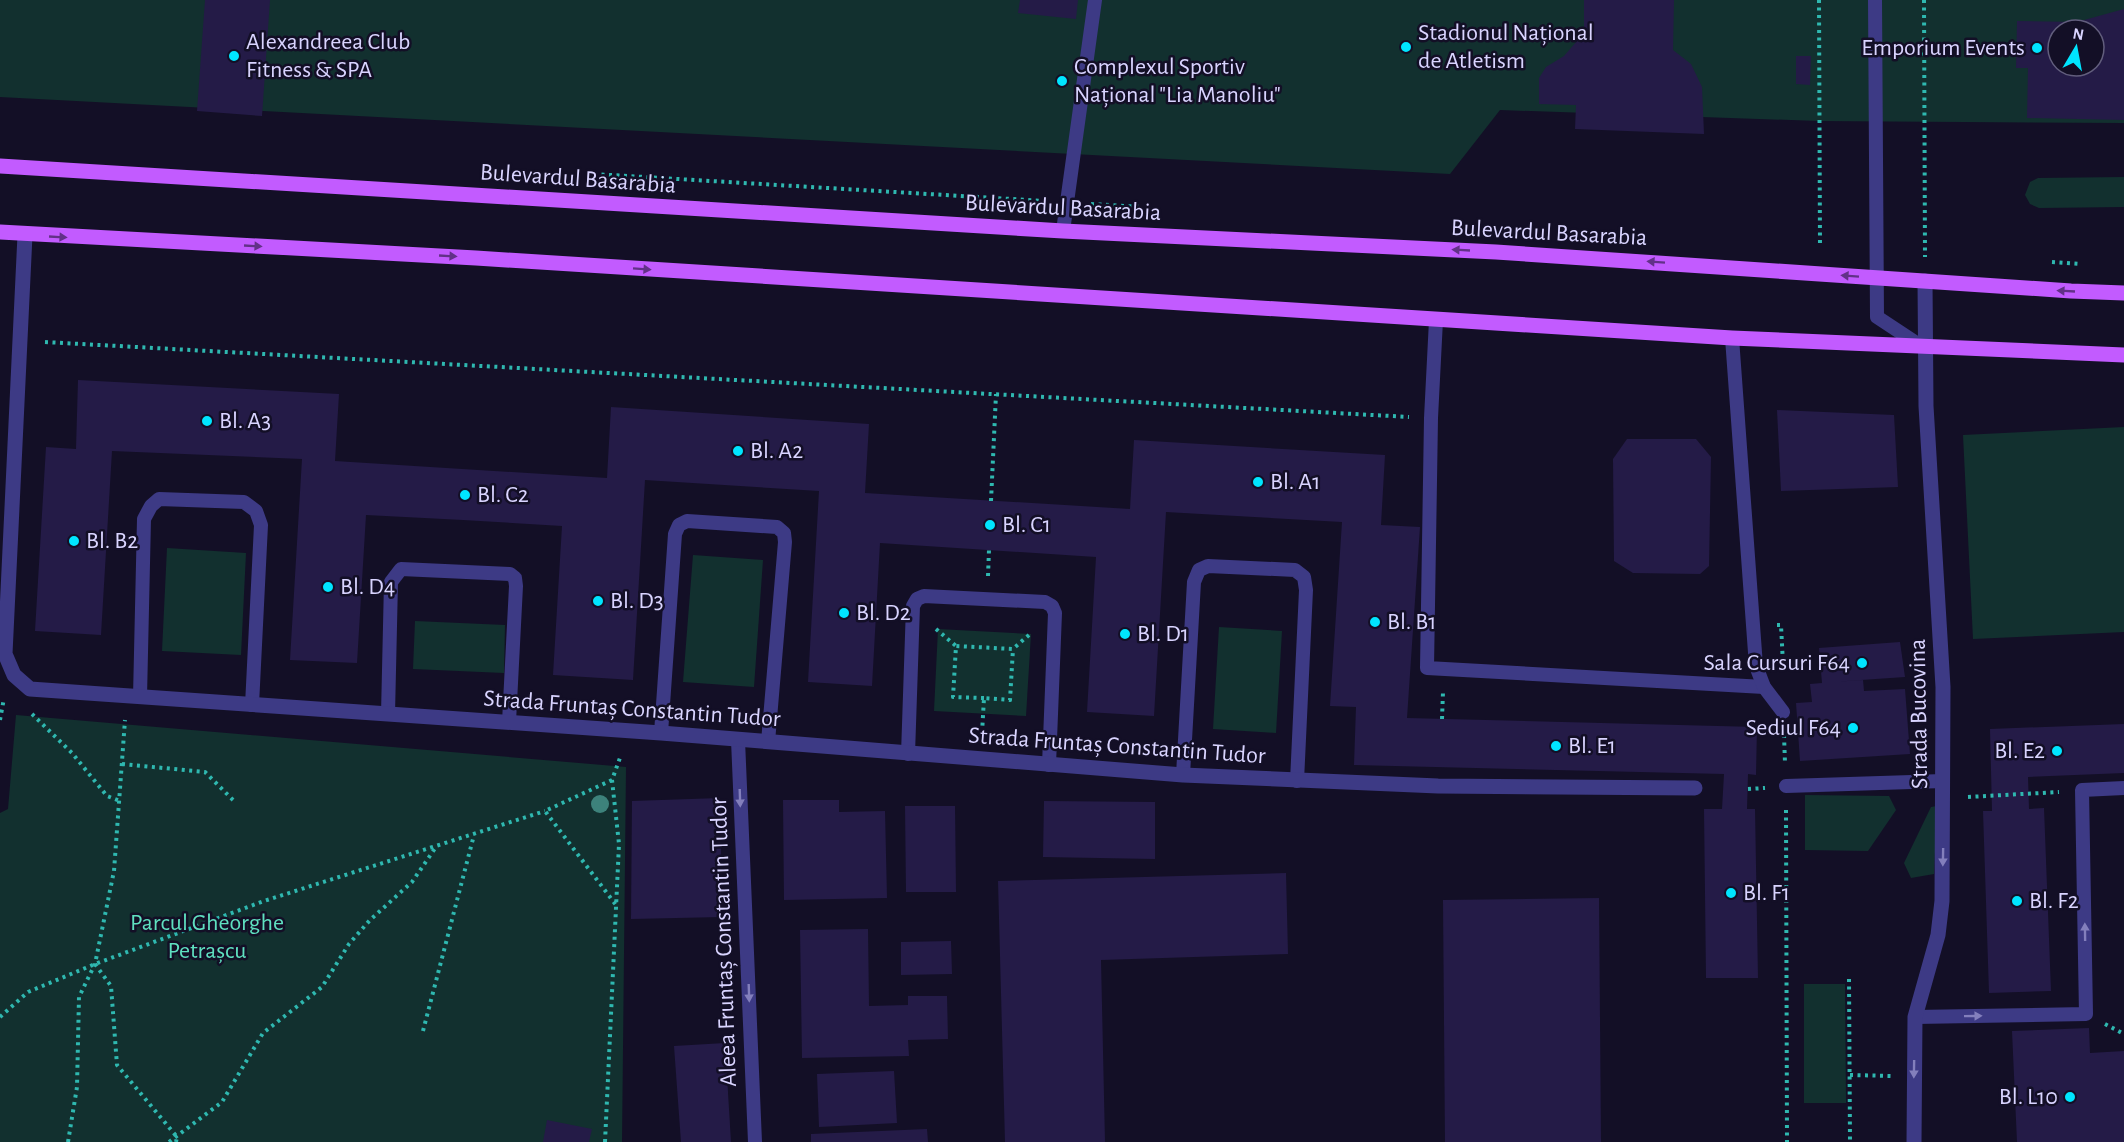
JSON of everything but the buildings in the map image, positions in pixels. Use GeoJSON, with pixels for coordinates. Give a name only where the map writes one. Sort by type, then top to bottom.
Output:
{"type":"FeatureCollection","features":[{"type":"Feature","properties":{"kind":"main road","name":"Bulevardul Basarabia"},"geometry":{"type":"LineString","coordinates":[[0,166],[1063,231],[1496,252],[2124,293]]}},
{"type":"Feature","properties":{"kind":"main road"},"geometry":{"type":"LineString","coordinates":[[0,232],[476,258],[1732,338],[2124,355]]}},
{"type":"Feature","properties":{"kind":"street","name":"Strada Fruntaș Constantin Tudor"},"geometry":{"type":"LineString","coordinates":[[25,235],[5,654],[14,675],[30,689],[661,733],[1183,775],[1438,786],[1695,788]]}},
{"type":"Feature","properties":{"kind":"street","name":"Strada Bucovina"},"geometry":{"type":"LineString","coordinates":[[1914,1142],[1914,1017],[1938,935],[1942,901],[1943,687],[1924,348],[1925,281]]}},
{"type":"Feature","properties":{"kind":"lane"},"geometry":{"type":"LineString","coordinates":[[1063,231],[1095,0]]}},
{"type":"Feature","properties":{"kind":"lane"},"geometry":{"type":"LineString","coordinates":[[1875,0],[1877,317],[1924,348]]}},
{"type":"Feature","properties":{"kind":"lane"},"geometry":{"type":"LineString","coordinates":[[1436,320],[1431,418],[1427,668],[1764,687]]}},
{"type":"Feature","properties":{"kind":"lane"},"geometry":{"type":"LineString","coordinates":[[1732,338],[1756,666],[1764,687],[1783,712]]}},
{"type":"Feature","properties":{"kind":"lane"},"geometry":{"type":"LineString","coordinates":[[140,697],[144,519],[151,506],[159,499],[244,502],[256,511],[261,525],[252,705]]}},
{"type":"Feature","properties":{"kind":"lane"},"geometry":{"type":"LineString","coordinates":[[661,733],[675,534],[679,525],[687,521],[777,527],[784,533],[785,542],[768,742]]}},
{"type":"Feature","properties":{"kind":"lane"},"geometry":{"type":"LineString","coordinates":[[1183,775],[1194,582],[1199,570],[1208,566],[1295,570],[1304,577],[1306,590],[1297,781]]}},
{"type":"Feature","properties":{"kind":"lane"},"geometry":{"type":"LineString","coordinates":[[388,714],[392,582],[395,574],[401,569],[510,574],[515,578],[516,586],[509,722]]}},
{"type":"Feature","properties":{"kind":"lane"},"geometry":{"type":"LineString","coordinates":[[908,754],[913,606],[917,599],[924,596],[1045,602],[1052,606],[1055,613],[1049,765]]}},
{"type":"Feature","properties":{"kind":"lane","name":"Aleea Fruntaș Constantin Tudor"},"geometry":{"type":"LineString","coordinates":[[738,740],[755,1142]]}},
{"type":"Feature","properties":{"kind":"lane"},"geometry":{"type":"LineString","coordinates":[[1786,786],[1943,781]]}},
{"type":"Feature","properties":{"kind":"lane"},"geometry":{"type":"LineString","coordinates":[[1914,1017],[2086,1014],[2082,790],[2124,788]]}},
{"type":"Feature","properties":{"kind":"path"},"geometry":{"type":"LineString","coordinates":[[1819,0],[1820,246]]}},
{"type":"Feature","properties":{"kind":"path"},"geometry":{"type":"LineString","coordinates":[[1924,0],[1925,281]]}},
{"type":"Feature","properties":{"kind":"path"},"geometry":{"type":"LineString","coordinates":[[582,174],[1150,207]]}},
{"type":"Feature","properties":{"kind":"path"},"geometry":{"type":"LineString","coordinates":[[20,341],[1431,418]]}},
{"type":"Feature","properties":{"kind":"path"},"geometry":{"type":"LineString","coordinates":[[991,501],[996,394]]}},
{"type":"Feature","properties":{"kind":"path"},"geometry":{"type":"LineString","coordinates":[[1754,621],[1781,625],[1786,786],[1787,1142]]}},
{"type":"Feature","properties":{"kind":"path"},"geometry":{"type":"LineString","coordinates":[[956,646],[1013,649],[1010,700],[984,698],[953,697],[956,646]]}},
{"type":"Feature","properties":{"kind":"path"},"geometry":{"type":"LineString","coordinates":[[1756,666],[1783,662]]}},
{"type":"Feature","properties":{"kind":"path"},"geometry":{"type":"LineString","coordinates":[[68,1142],[77,1087],[79,997],[95,964],[114,871],[123,764],[125,725],[123,696]]}},
{"type":"Feature","properties":{"kind":"path"},"geometry":{"type":"LineString","coordinates":[[980,759],[984,698]]}},
{"type":"Feature","properties":{"kind":"path"},"geometry":{"type":"LineString","coordinates":[[0,720],[1,704]]}},
{"type":"Feature","properties":{"kind":"path"},"geometry":{"type":"LineString","coordinates":[[28,712],[72,753],[107,796],[120,801]]}},
{"type":"Feature","properties":{"kind":"path"},"geometry":{"type":"LineString","coordinates":[[605,1142],[619,844],[612,780],[630,731]]}},
{"type":"Feature","properties":{"kind":"path"},"geometry":{"type":"LineString","coordinates":[[123,764],[205,772],[235,802]]}},
{"type":"Feature","properties":{"kind":"path"},"geometry":{"type":"LineString","coordinates":[[0,1017],[28,992],[95,964],[264,901],[545,811],[612,780]]}},
{"type":"Feature","properties":{"kind":"path"},"geometry":{"type":"LineString","coordinates":[[1992,796],[2028,793]]}},
{"type":"Feature","properties":{"kind":"path"},"geometry":{"type":"LineString","coordinates":[[545,811],[616,905]]}},
{"type":"Feature","properties":{"kind":"path"},"geometry":{"type":"LineString","coordinates":[[423,1031],[474,834]]}},
{"type":"Feature","properties":{"kind":"path"},"geometry":{"type":"LineString","coordinates":[[170,1142],[176,1140],[222,1102],[263,1033],[322,987],[349,944],[370,920],[412,882],[436,846]]}},
{"type":"Feature","properties":{"kind":"path"},"geometry":{"type":"LineString","coordinates":[[95,964],[111,986],[117,1065],[176,1140]]}},
{"type":"Feature","properties":{"kind":"path"},"geometry":{"type":"LineString","coordinates":[[1849,979],[1850,1142]]}},
{"type":"Feature","properties":{"kind":"path"},"geometry":{"type":"LineString","coordinates":[[1850,1075],[1914,1076]]}},
{"type":"Feature","properties":{"kind":"green space","name":"Complexul Sportiv Național \"Lia Manoliu\""},"geometry":{"type":"Polygon","coordinates":[[[0,0],[2124,0],[2124,123],[1818,121],[1500,110],[1450,174],[0,97],[0,0]]]}},
{"type":"Feature","properties":{"kind":"green space"},"geometry":{"type":"Polygon","coordinates":[[[2124,177],[2124,207],[2039,208],[2030,204],[2025,195],[2030,182],[2038,178],[2124,177]]]}},
{"type":"Feature","properties":{"kind":"green space"},"geometry":{"type":"Polygon","coordinates":[[[2124,427],[2124,632],[1973,639],[1963,435],[2124,427]]]}},
{"type":"Feature","properties":{"kind":"green space"},"geometry":{"type":"Polygon","coordinates":[[[167,548],[246,553],[241,655],[162,651],[167,548]]]}},
{"type":"Feature","properties":{"kind":"green space"},"geometry":{"type":"Polygon","coordinates":[[[693,555],[763,560],[754,687],[683,682],[693,555]]]}},
{"type":"Feature","properties":{"kind":"green space"},"geometry":{"type":"Polygon","coordinates":[[[415,621],[505,625],[504,673],[413,669],[415,621]]]}},
{"type":"Feature","properties":{"kind":"green space"},"geometry":{"type":"Polygon","coordinates":[[[1219,627],[1282,631],[1276,733],[1213,729],[1219,627]]]}},
{"type":"Feature","properties":{"kind":"green space"},"geometry":{"type":"Polygon","coordinates":[[[938,629],[1031,634],[1026,716],[934,711],[938,629]]]}},
{"type":"Feature","properties":{"kind":"green space","name":"Parcul Gheorghe Petrașcu"},"geometry":{"type":"Polygon","coordinates":[[[16,715],[626,767],[622,1142],[0,1142],[0,813],[8,809],[16,715]]]}},
{"type":"Feature","properties":{"kind":"green space"},"geometry":{"type":"Polygon","coordinates":[[[1805,795],[1889,796],[1896,810],[1868,851],[1805,850],[1805,795]]]}},
{"type":"Feature","properties":{"kind":"green space"},"geometry":{"type":"Polygon","coordinates":[[[1937,806],[1934,874],[1911,878],[1904,863],[1931,807],[1937,806]]]}},
{"type":"Feature","properties":{"kind":"green space"},"geometry":{"type":"Polygon","coordinates":[[[1804,984],[1845,984],[1846,1103],[1804,1103],[1804,984]]]}},
{"type":"Feature","properties":{"kind":"place","name":"Stadionul Național de Atletism"},"geometry":{"type":"Point","coordinates":[1406,47]}},
{"type":"Feature","properties":{"kind":"place","name":"Emporium Events"},"geometry":{"type":"Point","coordinates":[2037,48]}},
{"type":"Feature","properties":{"kind":"place","name":"Alexandreea Club Fitness & SPA"},"geometry":{"type":"Point","coordinates":[234,56]}},
{"type":"Feature","properties":{"kind":"place","name":"Complexul Sportiv Național \"Lia Manoliu\""},"geometry":{"type":"Point","coordinates":[1062,81]}},
{"type":"Feature","properties":{"kind":"place","name":"Bl. A3"},"geometry":{"type":"Point","coordinates":[207,421]}},
{"type":"Feature","properties":{"kind":"place","name":"Bl. A2"},"geometry":{"type":"Point","coordinates":[738,451]}},
{"type":"Feature","properties":{"kind":"place","name":"Bl. A1"},"geometry":{"type":"Point","coordinates":[1258,482]}},
{"type":"Feature","properties":{"kind":"place","name":"Bl. C2"},"geometry":{"type":"Point","coordinates":[465,495]}},
{"type":"Feature","properties":{"kind":"place","name":"Bl. C1"},"geometry":{"type":"Point","coordinates":[990,525]}},
{"type":"Feature","properties":{"kind":"place","name":"Bl. B2"},"geometry":{"type":"Point","coordinates":[74,541]}},
{"type":"Feature","properties":{"kind":"place","name":"Bl. D4"},"geometry":{"type":"Point","coordinates":[328,587]}},
{"type":"Feature","properties":{"kind":"place","name":"Bl. D3"},"geometry":{"type":"Point","coordinates":[598,601]}},
{"type":"Feature","properties":{"kind":"place","name":"Bl. D2"},"geometry":{"type":"Point","coordinates":[844,613]}},
{"type":"Feature","properties":{"kind":"place","name":"Bl. B1"},"geometry":{"type":"Point","coordinates":[1375,622]}},
{"type":"Feature","properties":{"kind":"place","name":"Bl. D1"},"geometry":{"type":"Point","coordinates":[1125,634]}},
{"type":"Feature","properties":{"kind":"place","name":"Sala Cursuri F64"},"geometry":{"type":"Point","coordinates":[1862,663]}},
{"type":"Feature","properties":{"kind":"place","name":"Sediul F64"},"geometry":{"type":"Point","coordinates":[1853,728]}},
{"type":"Feature","properties":{"kind":"place","name":"Bl. E1"},"geometry":{"type":"Point","coordinates":[1556,746]}},
{"type":"Feature","properties":{"kind":"place","name":"Bl. E2"},"geometry":{"type":"Point","coordinates":[2057,751]}},
{"type":"Feature","properties":{"kind":"place","name":"Bl. F1"},"geometry":{"type":"Point","coordinates":[1731,893]}},
{"type":"Feature","properties":{"kind":"place","name":"Bl. F2"},"geometry":{"type":"Point","coordinates":[2017,901]}},
{"type":"Feature","properties":{"kind":"place","name":"Bl. L10"},"geometry":{"type":"Point","coordinates":[2070,1097]}}]}
